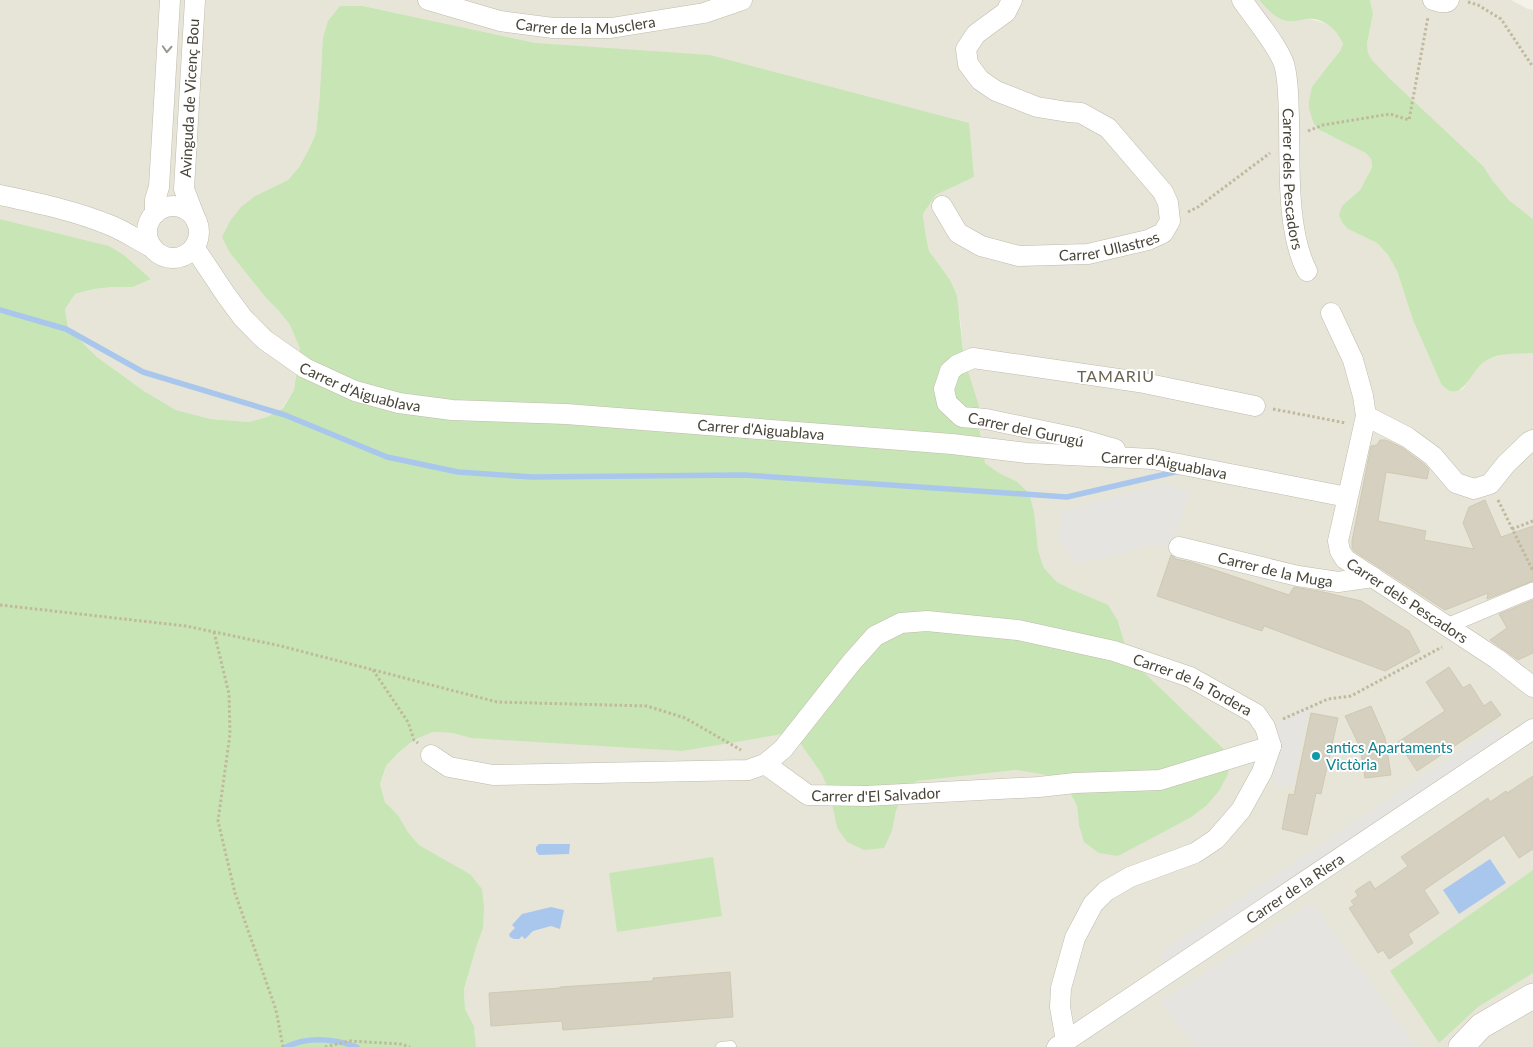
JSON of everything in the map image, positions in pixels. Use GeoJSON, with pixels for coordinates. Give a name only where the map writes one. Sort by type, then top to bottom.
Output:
{"type":"FeatureCollection","features":[{"type":"Feature","properties":{"kind":"street","name":"Avinguda de Vicenç Bou"},"geometry":{"type":"LineString","coordinates":[[154,215],[155,200],[159,188],[170,0]]}},
{"type":"Feature","properties":{"kind":"street","name":"Avinguda de Vicenç Bou"},"geometry":{"type":"LineString","coordinates":[[195,0],[184,189],[197,223]]}},
{"type":"Feature","properties":{"kind":"street","name":"Carrer de la Musclera"},"geometry":{"type":"LineString","coordinates":[[428,0],[500,21],[553,28],[611,28],[704,14],[742,0]]}},
{"type":"Feature","properties":{"kind":"street","name":"Carrer Ullastres"},"geometry":{"type":"LineString","coordinates":[[942,206],[958,233],[981,246],[1019,256],[1088,254],[1148,240],[1163,233],[1170,221],[1168,203],[1163,192],[1108,128],[1081,112],[1037,107],[996,91],[980,80],[968,64],[966,49],[976,34],[1006,12],[1012,0]]}},
{"type":"Feature","properties":{"kind":"street","name":"Carrer dels Pescadors"},"geometry":{"type":"LineString","coordinates":[[1242,0],[1274,45],[1283,63],[1288,84],[1291,204],[1302,262],[1307,271]]}},
{"type":"Feature","properties":{"kind":"street"},"geometry":{"type":"LineString","coordinates":[[1431,5],[1449,0]]}},
{"type":"Feature","properties":{"kind":"street"},"geometry":{"type":"LineString","coordinates":[[0,195],[54,207],[114,227],[166,257],[175,258],[189,253],[198,240],[199,231],[193,216],[186,210],[178,207],[162,209],[154,215],[121,223],[89,218]]}},
{"type":"Feature","properties":{"kind":"street"},"geometry":{"type":"LineString","coordinates":[[153,248],[148,236],[150,222],[154,215]]}},
{"type":"Feature","properties":{"kind":"street","name":"Carrer d'Aiguablava"},"geometry":{"type":"LineString","coordinates":[[194,247],[243,318],[265,340],[304,368],[355,390],[399,402],[452,410],[585,416],[952,444],[1026,454],[1153,459],[1347,497]]}},
{"type":"Feature","properties":{"kind":"street","name":"Carrer d'Aiguablava"},"geometry":{"type":"LineString","coordinates":[[175,258],[192,263],[216,281]]}},
{"type":"Feature","properties":{"kind":"street","name":"Carrer dels Pescadors"},"geometry":{"type":"LineString","coordinates":[[1331,314],[1352,360],[1363,396],[1365,421],[1338,541],[1340,551],[1345,559],[1497,659],[1533,687]]}},
{"type":"Feature","properties":{"kind":"street","name":"Carrer del Gurugú"},"geometry":{"type":"LineString","coordinates":[[1153,459],[1077,438],[986,419],[962,416],[947,403],[944,389],[950,371],[957,365],[973,358],[1139,382],[1255,406]]}},
{"type":"Feature","properties":{"kind":"street"},"geometry":{"type":"LineString","coordinates":[[1365,421],[1407,437],[1433,456],[1456,483],[1474,489],[1490,484],[1506,464],[1533,440]]}},
{"type":"Feature","properties":{"kind":"street","name":"Carrer de la Muga"},"geometry":{"type":"LineString","coordinates":[[1179,546],[1298,576],[1338,582],[1373,577]]}},
{"type":"Feature","properties":{"kind":"street"},"geometry":{"type":"LineString","coordinates":[[1455,631],[1533,590]]}},
{"type":"Feature","properties":{"kind":"street","name":"Carrer de la Tordera"},"geometry":{"type":"LineString","coordinates":[[765,764],[783,748],[851,662],[875,636],[902,623],[927,621],[1018,630],[1114,651],[1190,677],[1256,714],[1268,737]]}},
{"type":"Feature","properties":{"kind":"street","name":"Carrer de la Riera"},"geometry":{"type":"LineString","coordinates":[[1061,1044],[1533,729]]}},
{"type":"Feature","properties":{"kind":"street"},"geometry":{"type":"LineString","coordinates":[[1061,1044],[1061,988],[1075,938],[1094,904],[1106,890],[1130,877],[1195,853],[1216,839],[1241,810],[1262,772],[1268,737]]}},
{"type":"Feature","properties":{"kind":"street","name":"Carrer d'El Salvador"},"geometry":{"type":"LineString","coordinates":[[765,764],[808,796],[866,796],[1040,787],[1074,783],[1160,780],[1268,737]]}},
{"type":"Feature","properties":{"kind":"street"},"geometry":{"type":"LineString","coordinates":[[431,755],[449,767],[493,775],[748,770],[765,764]]}},
{"type":"Feature","properties":{"kind":"street"},"geometry":{"type":"LineString","coordinates":[[1462,1047],[1481,1026],[1533,996]]}},
{"type":"Feature","properties":{"kind":"path"},"geometry":{"type":"LineString","coordinates":[[1460,0],[1478,5],[1501,19],[1533,66]]}},
{"type":"Feature","properties":{"kind":"path"},"geometry":{"type":"LineString","coordinates":[[1170,221],[1198,207],[1289,140],[1323,125],[1390,114],[1409,120],[1431,5]]}},
{"type":"Feature","properties":{"kind":"path"},"geometry":{"type":"LineString","coordinates":[[1255,406],[1365,421]]}},
{"type":"Feature","properties":{"kind":"path"},"geometry":{"type":"LineString","coordinates":[[1490,484],[1533,571]]}},
{"type":"Feature","properties":{"kind":"path"},"geometry":{"type":"LineString","coordinates":[[1512,529],[1533,521]]}},
{"type":"Feature","properties":{"kind":"path"},"geometry":{"type":"LineString","coordinates":[[0,605],[186,626],[281,646],[497,702],[647,706],[685,718],[765,764]]}},
{"type":"Feature","properties":{"kind":"path"},"geometry":{"type":"LineString","coordinates":[[1268,737],[1328,698],[1350,696],[1455,631]]}},
{"type":"Feature","properties":{"kind":"path"},"geometry":{"type":"LineString","coordinates":[[214,632],[229,694],[230,714],[230,734],[218,821],[235,893],[276,1010],[283,1047]]}},
{"type":"Feature","properties":{"kind":"path"},"geometry":{"type":"LineString","coordinates":[[372,670],[378,676],[408,722],[414,740],[431,755]]}},
{"type":"Feature","properties":{"kind":"path"},"geometry":{"type":"LineString","coordinates":[[325,1047],[350,1041],[401,1044],[410,1047]]}},
{"type":"Feature","properties":{"kind":"shaded area"},"geometry":{"type":"Polygon","coordinates":[[[0,0],[1259,0],[1264,6],[1285,21],[1310,19],[1328,24],[1335,29],[1343,44],[1328,66],[1314,124],[1326,134],[1349,143],[1367,153],[1371,159],[1372,167],[1360,190],[1349,200],[1348,229],[1377,243],[1388,255],[1397,271],[1413,320],[1441,384],[1447,390],[1454,392],[1463,389],[1477,368],[1484,362],[1509,353],[1533,353],[1533,1047],[476,1047],[474,1026],[465,1009],[464,989],[483,928],[470,874],[419,845],[408,832],[398,815],[385,802],[380,784],[386,766],[399,752],[414,740],[433,732],[452,733],[471,738],[745,739],[783,734],[800,743],[821,773],[829,790],[837,828],[847,842],[892,831],[896,811],[903,793],[917,781],[1016,770],[1052,776],[1068,789],[1077,806],[1079,825],[1117,856],[1190,818],[1206,806],[1230,755],[1129,658],[1118,621],[1073,590],[1057,582],[1044,568],[1038,550],[1035,531],[1016,481],[999,473],[985,463],[964,359],[960,317],[938,266],[929,251],[923,214],[936,195],[974,177],[536,43],[363,6],[320,93],[316,133],[309,149],[299,167],[288,180],[255,196],[230,253],[290,325],[300,349],[294,390],[282,408],[267,417],[249,422],[211,419],[176,410],[144,391],[97,357],[68,328],[65,309],[75,294],[94,289],[133,287],[151,279],[124,255],[108,246],[0,219],[0,0]]]}},
{"type":"Feature","properties":{"kind":"shaded area"},"geometry":{"type":"Polygon","coordinates":[[[1370,0],[1511,0],[1533,10],[1533,219],[1509,200],[1483,166],[1383,73],[1372,60],[1368,53],[1367,44],[1373,14],[1370,0]]]}},
{"type":"Feature","properties":{"kind":"shaded area"},"geometry":{"type":"Polygon","coordinates":[[[1165,483],[1190,491],[1172,546],[1150,545],[1077,565],[1059,539],[1063,511],[1165,483]]]}},
{"type":"Feature","properties":{"kind":"shaded area"},"geometry":{"type":"Polygon","coordinates":[[[1309,708],[1293,786],[1273,784],[1280,748],[1274,724],[1309,708]]]}},
{"type":"Feature","properties":{"kind":"shaded area"},"geometry":{"type":"Polygon","coordinates":[[[1497,726],[1506,738],[1164,967],[1160,952],[1497,726]]]}},
{"type":"Feature","properties":{"kind":"shaded area"},"geometry":{"type":"Polygon","coordinates":[[[1312,902],[1417,1047],[1194,1047],[1161,1002],[1312,902]]]}},
{"type":"Feature","properties":{"kind":"green space"},"geometry":{"type":"Polygon","coordinates":[[[1259,0],[1370,0],[1373,14],[1367,44],[1368,53],[1372,60],[1483,166],[1509,200],[1533,219],[1533,353],[1507,354],[1484,362],[1460,390],[1454,392],[1441,384],[1413,320],[1397,271],[1388,255],[1377,243],[1348,229],[1339,215],[1342,206],[1360,190],[1372,167],[1371,159],[1366,153],[1319,130],[1314,124],[1309,109],[1312,87],[1340,51],[1343,44],[1341,39],[1334,29],[1319,20],[1286,21],[1280,19],[1270,12],[1259,0]]]}},
{"type":"Feature","properties":{"kind":"green space"},"geometry":{"type":"Polygon","coordinates":[[[340,6],[363,6],[536,43],[710,55],[969,123],[974,177],[936,195],[923,214],[929,251],[950,280],[957,296],[964,359],[979,406],[979,426],[985,463],[999,473],[1016,481],[1029,493],[1034,512],[1038,550],[1044,568],[1057,582],[1108,605],[1118,621],[1129,658],[1230,755],[1228,774],[1219,791],[1206,806],[1190,818],[1118,856],[1099,853],[1084,842],[1079,825],[1077,806],[1068,789],[1052,776],[1016,770],[917,781],[903,793],[896,811],[892,831],[884,848],[864,850],[847,842],[837,828],[829,790],[821,773],[800,743],[783,734],[682,751],[471,738],[452,733],[433,732],[414,740],[399,752],[386,766],[380,784],[385,802],[398,815],[408,832],[419,845],[470,874],[482,889],[484,908],[483,928],[464,989],[465,1009],[474,1026],[476,1047],[0,1047],[0,219],[109,246],[124,255],[151,279],[133,287],[94,289],[75,294],[65,309],[68,328],[97,357],[144,391],[176,410],[211,419],[249,422],[267,417],[283,408],[294,390],[300,349],[290,325],[230,253],[222,237],[230,221],[241,207],[255,196],[288,180],[299,167],[309,149],[316,133],[323,38],[328,21],[340,6]]]}},
{"type":"Feature","properties":{"kind":"green space"},"geometry":{"type":"Polygon","coordinates":[[[713,857],[722,916],[617,932],[609,873],[713,857]]]}},
{"type":"Feature","properties":{"kind":"green space"},"geometry":{"type":"Polygon","coordinates":[[[1533,870],[1533,973],[1478,1007],[1439,1043],[1390,971],[1533,870]]]}},
{"type":"Feature","properties":{"kind":"water"},"geometry":{"type":"Polygon","coordinates":[[[539,844],[570,844],[569,854],[539,855],[536,847],[539,844]]]}},
{"type":"Feature","properties":{"kind":"water"},"geometry":{"type":"Polygon","coordinates":[[[1490,859],[1506,883],[1459,914],[1443,890],[1490,859]]]}},
{"type":"Feature","properties":{"kind":"water"},"geometry":{"type":"Polygon","coordinates":[[[551,907],[564,910],[560,929],[551,926],[533,931],[525,939],[522,936],[519,939],[510,937],[509,934],[515,928],[512,925],[522,914],[551,907]]]}},
{"type":"Feature","properties":{"kind":"building"},"geometry":{"type":"Polygon","coordinates":[[[1380,440],[1386,440],[1401,447],[1429,469],[1427,479],[1386,472],[1378,521],[1426,531],[1424,540],[1474,549],[1463,523],[1469,507],[1485,500],[1501,537],[1533,526],[1533,581],[1487,599],[1488,593],[1445,610],[1354,551],[1352,541],[1371,446],[1377,445],[1380,440]]]}},
{"type":"Feature","properties":{"kind":"building"},"geometry":{"type":"Polygon","coordinates":[[[1171,555],[1176,559],[1191,562],[1289,595],[1294,587],[1361,601],[1409,631],[1420,652],[1385,671],[1264,626],[1262,631],[1157,596],[1171,555]]]}},
{"type":"Feature","properties":{"kind":"building"},"geometry":{"type":"Polygon","coordinates":[[[1533,600],[1533,653],[1518,660],[1490,640],[1507,628],[1499,614],[1533,600]]]}},
{"type":"Feature","properties":{"kind":"building"},"geometry":{"type":"Polygon","coordinates":[[[1449,667],[1463,688],[1470,684],[1484,706],[1491,701],[1501,715],[1417,771],[1398,742],[1445,711],[1426,682],[1449,667]]]}},
{"type":"Feature","properties":{"kind":"building","name":"antics Apartaments Victòria"},"geometry":{"type":"Polygon","coordinates":[[[1371,706],[1385,738],[1391,775],[1365,778],[1360,747],[1345,716],[1371,706]]]}},
{"type":"Feature","properties":{"kind":"building","name":"antics Apartaments Victòria"},"geometry":{"type":"Polygon","coordinates":[[[1311,713],[1338,718],[1321,794],[1316,793],[1307,835],[1282,829],[1289,794],[1294,795],[1311,713]]]}},
{"type":"Feature","properties":{"kind":"building"},"geometry":{"type":"Polygon","coordinates":[[[1533,776],[1533,849],[1519,858],[1504,835],[1424,890],[1439,913],[1408,934],[1413,943],[1389,959],[1383,950],[1378,953],[1349,908],[1354,905],[1351,901],[1358,896],[1355,891],[1370,881],[1375,889],[1408,866],[1401,857],[1488,798],[1490,802],[1533,776]]]}},
{"type":"Feature","properties":{"kind":"building"},"geometry":{"type":"Polygon","coordinates":[[[730,972],[733,1017],[563,1030],[562,1021],[491,1026],[489,993],[653,981],[653,978],[730,972]]]}},
{"type":"Feature","properties":{"kind":"waterway"},"geometry":{"type":"LineString","coordinates":[[0,310],[66,329],[143,372],[285,415],[387,457],[458,472],[532,477],[744,475],[1067,497],[1179,471]]}},
{"type":"Feature","properties":{"kind":"waterway"},"geometry":{"type":"LineString","coordinates":[[286,1047],[313,1040],[339,1042],[357,1047]]}},
{"type":"Feature","properties":{"kind":"place","name":"antics Apartaments Victòria"},"geometry":{"type":"Point","coordinates":[1316,756]}},
{"type":"Feature","properties":{"kind":"district","name":"TAMARIU"},"geometry":{"type":"Point","coordinates":[1116,375]}}]}
